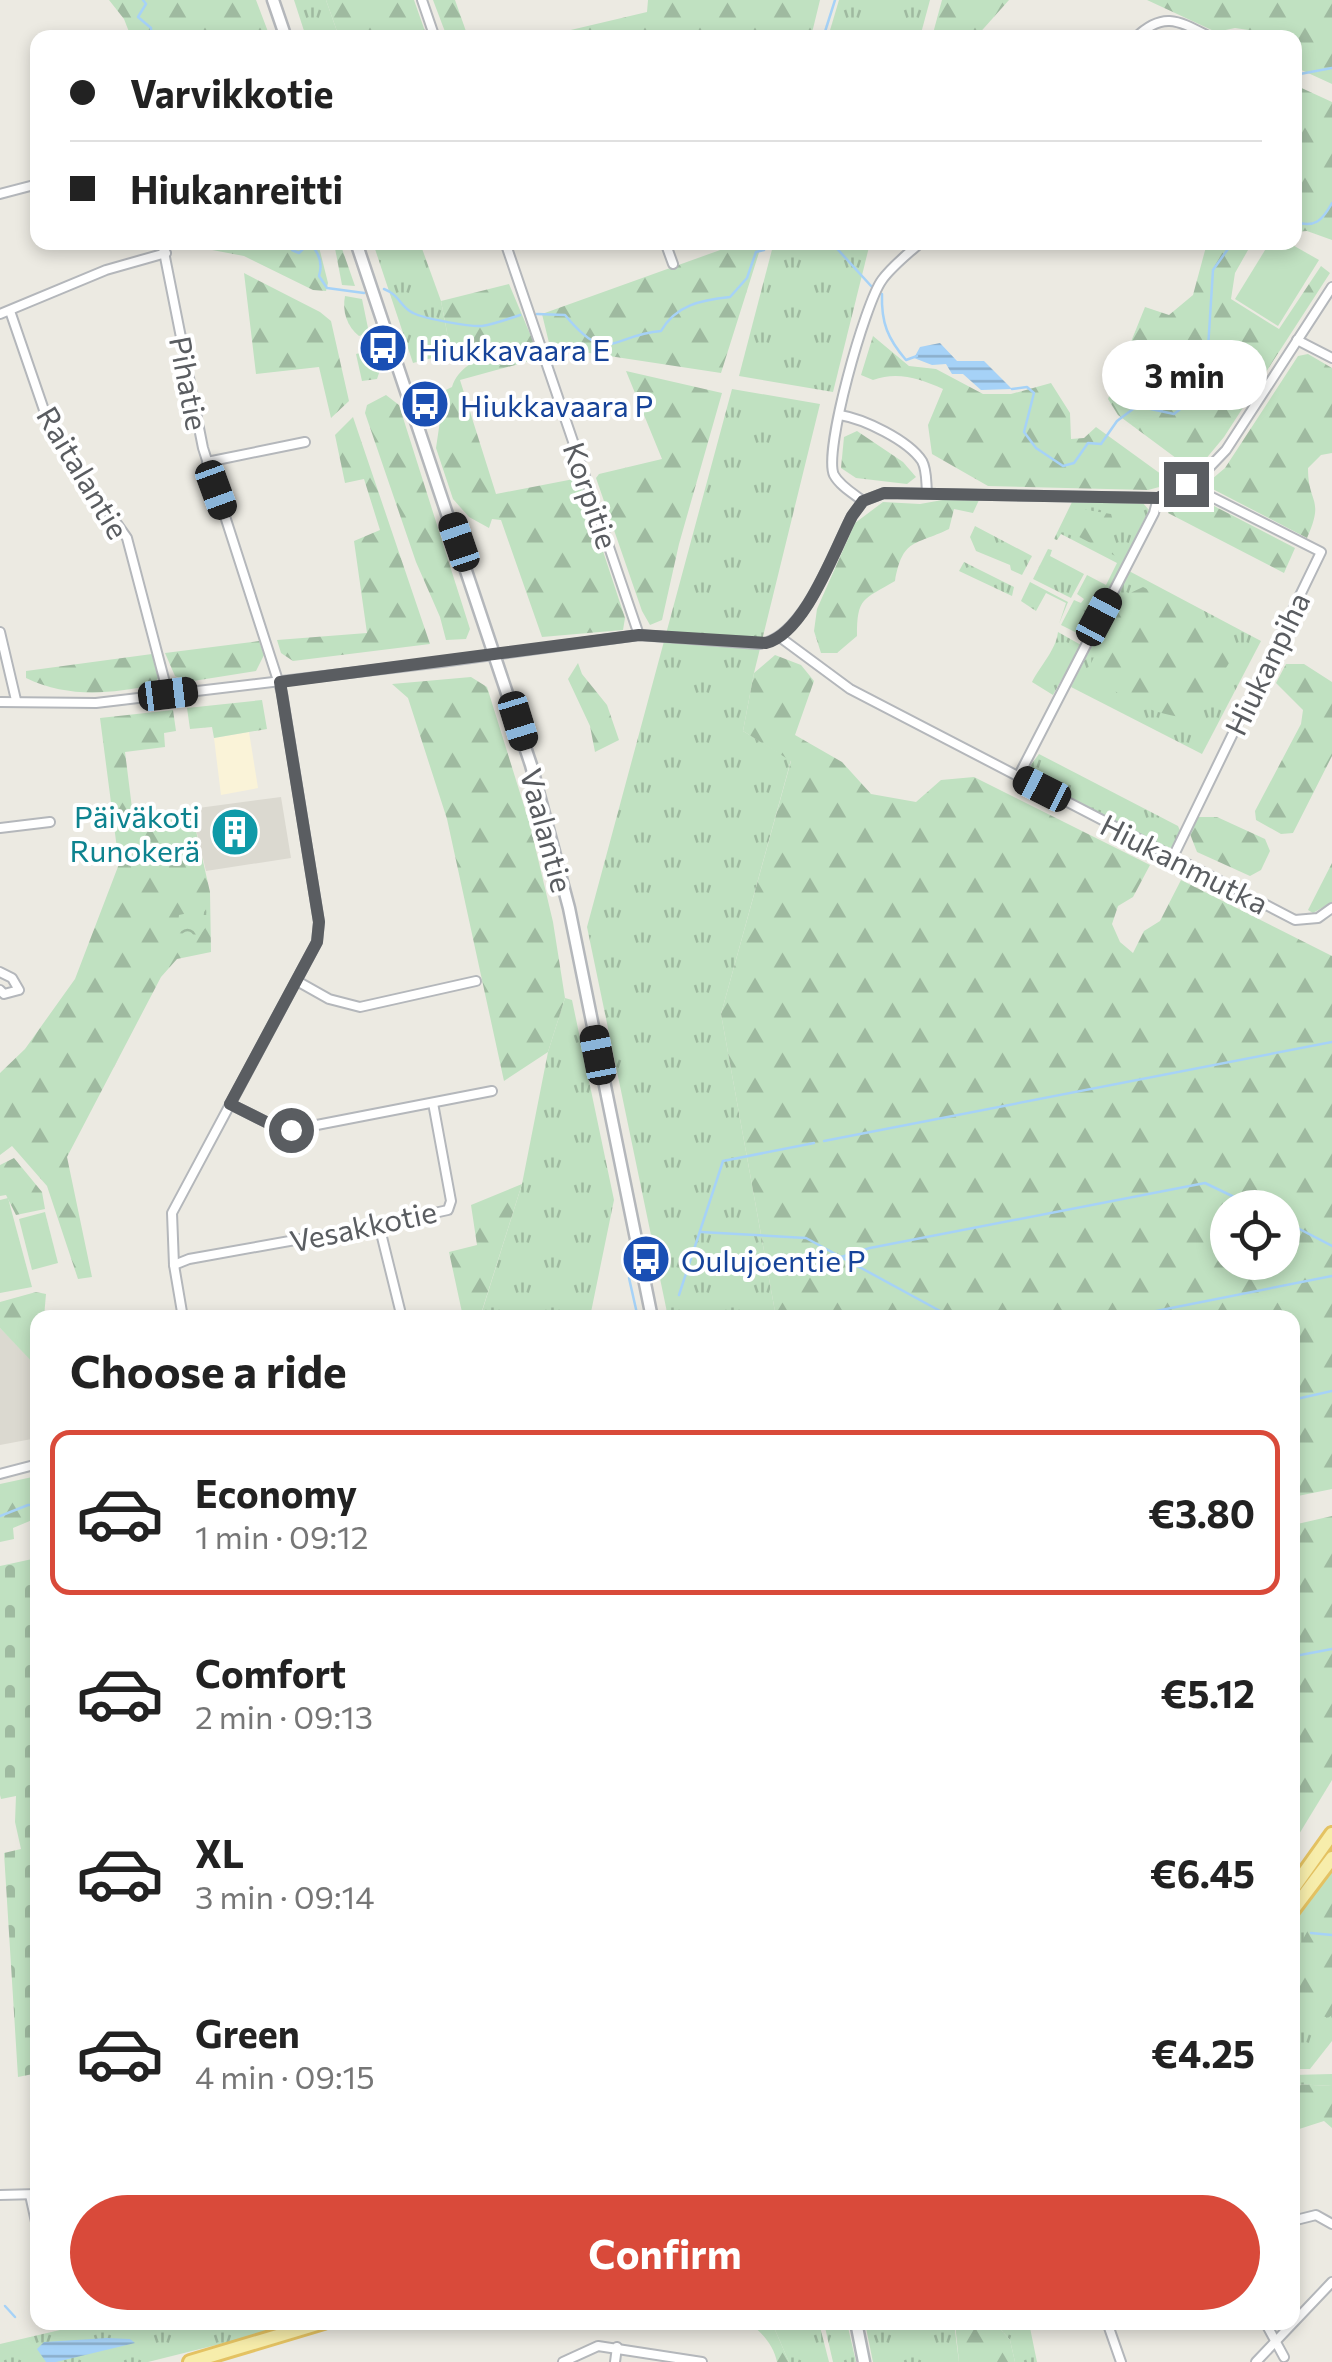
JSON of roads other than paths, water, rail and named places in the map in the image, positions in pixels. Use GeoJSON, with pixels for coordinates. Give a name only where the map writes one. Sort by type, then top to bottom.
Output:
{"type":"FeatureCollection","features":[{"type":"Feature","properties":{"kind":"main road"},"geometry":{"type":"LineString","coordinates":[[1300,1879],[1332,1834]]}},
{"type":"Feature","properties":{"kind":"main road"},"geometry":{"type":"LineString","coordinates":[[1300,1900],[1332,1858]]}},
{"type":"Feature","properties":{"kind":"main road"},"geometry":{"type":"LineString","coordinates":[[190,2362],[297,2330]]}},
{"type":"Feature","properties":{"kind":"street"},"geometry":{"type":"LineString","coordinates":[[273,0],[283,30]]}},
{"type":"Feature","properties":{"kind":"street"},"geometry":{"type":"LineString","coordinates":[[422,0],[432,30]]}},
{"type":"Feature","properties":{"kind":"street"},"geometry":{"type":"LineString","coordinates":[[1143,30],[1161,20],[1196,30]]}},
{"type":"Feature","properties":{"kind":"street"},"geometry":{"type":"LineString","coordinates":[[0,194],[30,186]]}},
{"type":"Feature","properties":{"kind":"street","name":"Vaalantie"},"geometry":{"type":"LineString","coordinates":[[359,250],[531,765],[569,908],[650,1310]]}},
{"type":"Feature","properties":{"kind":"street","name":"Korpitie"},"geometry":{"type":"LineString","coordinates":[[508,250],[639,635]]}},
{"type":"Feature","properties":{"kind":"street"},"geometry":{"type":"LineString","coordinates":[[668,250],[672,264]]}},
{"type":"Feature","properties":{"kind":"street"},"geometry":{"type":"LineString","coordinates":[[863,501],[841,484],[832,466],[840,415],[868,307],[881,281],[913,250]]}},
{"type":"Feature","properties":{"kind":"street"},"geometry":{"type":"LineString","coordinates":[[5,312],[106,270],[166,252]]}},
{"type":"Feature","properties":{"kind":"street","name":"Pihatie"},"geometry":{"type":"LineString","coordinates":[[166,252],[207,462],[280,682],[319,922],[317,942],[298,981],[172,1213],[174,1265],[182,1310]]}},
{"type":"Feature","properties":{"kind":"street"},"geometry":{"type":"LineString","coordinates":[[0,702],[96,703],[639,635],[758,644],[780,638],[804,609],[863,501],[884,493],[927,492],[1158,498],[1204,473],[1226,450],[1332,286]]}},
{"type":"Feature","properties":{"kind":"street","name":"Raitalantie"},"geometry":{"type":"LineString","coordinates":[[5,312],[52,428],[127,538],[168,694]]}},
{"type":"Feature","properties":{"kind":"street"},"geometry":{"type":"LineString","coordinates":[[1297,340],[1332,358]]}},
{"type":"Feature","properties":{"kind":"street"},"geometry":{"type":"LineString","coordinates":[[840,415],[869,423],[913,453],[926,470],[927,492]]}},
{"type":"Feature","properties":{"kind":"street"},"geometry":{"type":"LineString","coordinates":[[207,462],[305,442]]}},
{"type":"Feature","properties":{"kind":"street","name":"Hiukanpiha"},"geometry":{"type":"LineString","coordinates":[[1173,857],[1321,552],[1186,484]]}},
{"type":"Feature","properties":{"kind":"street"},"geometry":{"type":"LineString","coordinates":[[1018,777],[1148,526],[1158,498]]}},
{"type":"Feature","properties":{"kind":"street"},"geometry":{"type":"LineString","coordinates":[[0,632],[16,700]]}},
{"type":"Feature","properties":{"kind":"street","name":"Hiukanmutka"},"geometry":{"type":"LineString","coordinates":[[780,638],[850,689],[1294,920],[1318,918],[1332,908]]}},
{"type":"Feature","properties":{"kind":"street"},"geometry":{"type":"LineString","coordinates":[[0,828],[50,822]]}},
{"type":"Feature","properties":{"kind":"street"},"geometry":{"type":"LineString","coordinates":[[0,972],[12,978],[19,990],[4,994],[0,990]]}},
{"type":"Feature","properties":{"kind":"street"},"geometry":{"type":"LineString","coordinates":[[298,981],[329,998],[360,1007],[476,981]]}},
{"type":"Feature","properties":{"kind":"street"},"geometry":{"type":"LineString","coordinates":[[230,1104],[276,1127],[291,1130],[492,1091]]}},
{"type":"Feature","properties":{"kind":"street","name":"Vesakkotie"},"geometry":{"type":"LineString","coordinates":[[174,1265],[448,1210],[451,1200],[433,1104]]}},
{"type":"Feature","properties":{"kind":"street"},"geometry":{"type":"LineString","coordinates":[[379,1225],[400,1310]]}},
{"type":"Feature","properties":{"kind":"street"},"geometry":{"type":"LineString","coordinates":[[0,1474],[30,1466]]}},
{"type":"Feature","properties":{"kind":"street"},"geometry":{"type":"LineString","coordinates":[[0,2195],[30,2195]]}},
{"type":"Feature","properties":{"kind":"street"},"geometry":{"type":"LineString","coordinates":[[1300,2220],[1316,2215],[1332,2224]]}},
{"type":"Feature","properties":{"kind":"street"},"geometry":{"type":"LineString","coordinates":[[1300,2315],[1332,2282]]}},
{"type":"Feature","properties":{"kind":"street"},"geometry":{"type":"LineString","coordinates":[[858,2330],[864,2362]]}},
{"type":"Feature","properties":{"kind":"street"},"geometry":{"type":"LineString","coordinates":[[1110,2330],[1121,2362]]}},
{"type":"Feature","properties":{"kind":"street"},"geometry":{"type":"LineString","coordinates":[[1272,2330],[1284,2357]]}},
{"type":"Feature","properties":{"kind":"street"},"geometry":{"type":"LineString","coordinates":[[1258,2361],[1286,2330]]}},
{"type":"Feature","properties":{"kind":"street"},"geometry":{"type":"LineString","coordinates":[[615,2362],[616,2347]]}},
{"type":"Feature","properties":{"kind":"street"},"geometry":{"type":"LineString","coordinates":[[562,2362],[588,2349],[616,2347],[702,2362]]}},
{"type":"Feature","properties":{"kind":"water"},"geometry":{"type":"Polygon","coordinates":[[[940,343],[957,361],[984,361],[1012,389],[981,390],[963,374],[952,374],[946,364],[932,365],[914,358],[920,347],[940,343]]]}},
{"type":"Feature","properties":{"kind":"water"},"geometry":{"type":"Polygon","coordinates":[[[130,2339],[135,2343],[56,2362],[46,2362],[37,2349],[44,2342],[130,2339]]]}},
{"type":"Feature","properties":{"kind":"waterway"},"geometry":{"type":"LineString","coordinates":[[143,0],[146,4],[138,17],[151,30]]}},
{"type":"Feature","properties":{"kind":"waterway"},"geometry":{"type":"LineString","coordinates":[[826,30],[835,0]]}},
{"type":"Feature","properties":{"kind":"waterway"},"geometry":{"type":"LineString","coordinates":[[1302,74],[1332,68]]}},
{"type":"Feature","properties":{"kind":"waterway"},"geometry":{"type":"LineString","coordinates":[[1302,223],[1317,222],[1332,203]]}},
{"type":"Feature","properties":{"kind":"waterway"},"geometry":{"type":"LineString","coordinates":[[292,250],[302,250]]}},
{"type":"Feature","properties":{"kind":"waterway"},"geometry":{"type":"LineString","coordinates":[[315,250],[320,262],[319,276],[327,288],[364,293]]}},
{"type":"Feature","properties":{"kind":"waterway"},"geometry":{"type":"LineString","coordinates":[[537,314],[565,315],[579,331],[601,344],[661,331],[674,315],[690,305],[730,297],[747,278],[756,252],[764,250]]}},
{"type":"Feature","properties":{"kind":"waterway"},"geometry":{"type":"LineString","coordinates":[[838,250],[872,287]]}},
{"type":"Feature","properties":{"kind":"waterway"},"geometry":{"type":"LineString","coordinates":[[1012,389],[1027,387],[1034,393],[1024,432],[1036,448],[1063,466],[1074,463],[1088,443],[1101,444],[1117,421],[1137,406],[1174,414],[1198,395],[1207,364],[1213,270],[1227,250]]}},
{"type":"Feature","properties":{"kind":"waterway"},"geometry":{"type":"LineString","coordinates":[[384,289],[405,308],[427,318],[482,326],[520,315]]}},
{"type":"Feature","properties":{"kind":"waterway"},"geometry":{"type":"LineString","coordinates":[[882,294],[884,322],[890,338],[906,360],[917,356]]}},
{"type":"Feature","properties":{"kind":"waterway"},"geometry":{"type":"LineString","coordinates":[[824,1141],[1332,1042]]}},
{"type":"Feature","properties":{"kind":"waterway"},"geometry":{"type":"LineString","coordinates":[[679,1295],[723,1161],[814,1143]]}},
{"type":"Feature","properties":{"kind":"waterway"},"geometry":{"type":"LineString","coordinates":[[841,1257],[870,1248],[1205,1183],[1220,1190]]}},
{"type":"Feature","properties":{"kind":"waterway"},"geometry":{"type":"LineString","coordinates":[[1300,1229],[1332,1246]]}},
{"type":"Feature","properties":{"kind":"waterway"},"geometry":{"type":"LineString","coordinates":[[701,1232],[806,1238],[938,1310]]}},
{"type":"Feature","properties":{"kind":"waterway"},"geometry":{"type":"LineString","coordinates":[[1161,1310],[1332,1276]]}},
{"type":"Feature","properties":{"kind":"waterway"},"geometry":{"type":"LineString","coordinates":[[629,1278],[636,1310]]}},
{"type":"Feature","properties":{"kind":"waterway"},"geometry":{"type":"LineString","coordinates":[[1300,1398],[1332,1391]]}},
{"type":"Feature","properties":{"kind":"waterway"},"geometry":{"type":"LineString","coordinates":[[0,1516],[30,1505]]}},
{"type":"Feature","properties":{"kind":"waterway"},"geometry":{"type":"LineString","coordinates":[[1300,1655],[1332,1649]]}},
{"type":"Feature","properties":{"kind":"waterway"},"geometry":{"type":"LineString","coordinates":[[1311,1933],[1332,1935]]}},
{"type":"Feature","properties":{"kind":"waterway"},"geometry":{"type":"LineString","coordinates":[[5,2306],[15,2317]]}},
{"type":"Feature","properties":{"kind":"place","name":"Hiukkavaara E"},"geometry":{"type":"Point","coordinates":[383,348]}},
{"type":"Feature","properties":{"kind":"place","name":"Hiukkavaara P"},"geometry":{"type":"Point","coordinates":[425,404]}},
{"type":"Feature","properties":{"kind":"place","name":"Päiväkoti Runokerä"},"geometry":{"type":"Point","coordinates":[235,832]}},
{"type":"Feature","properties":{"kind":"place","name":"Oulujoentie P"},"geometry":{"type":"Point","coordinates":[646,1259]}}]}
